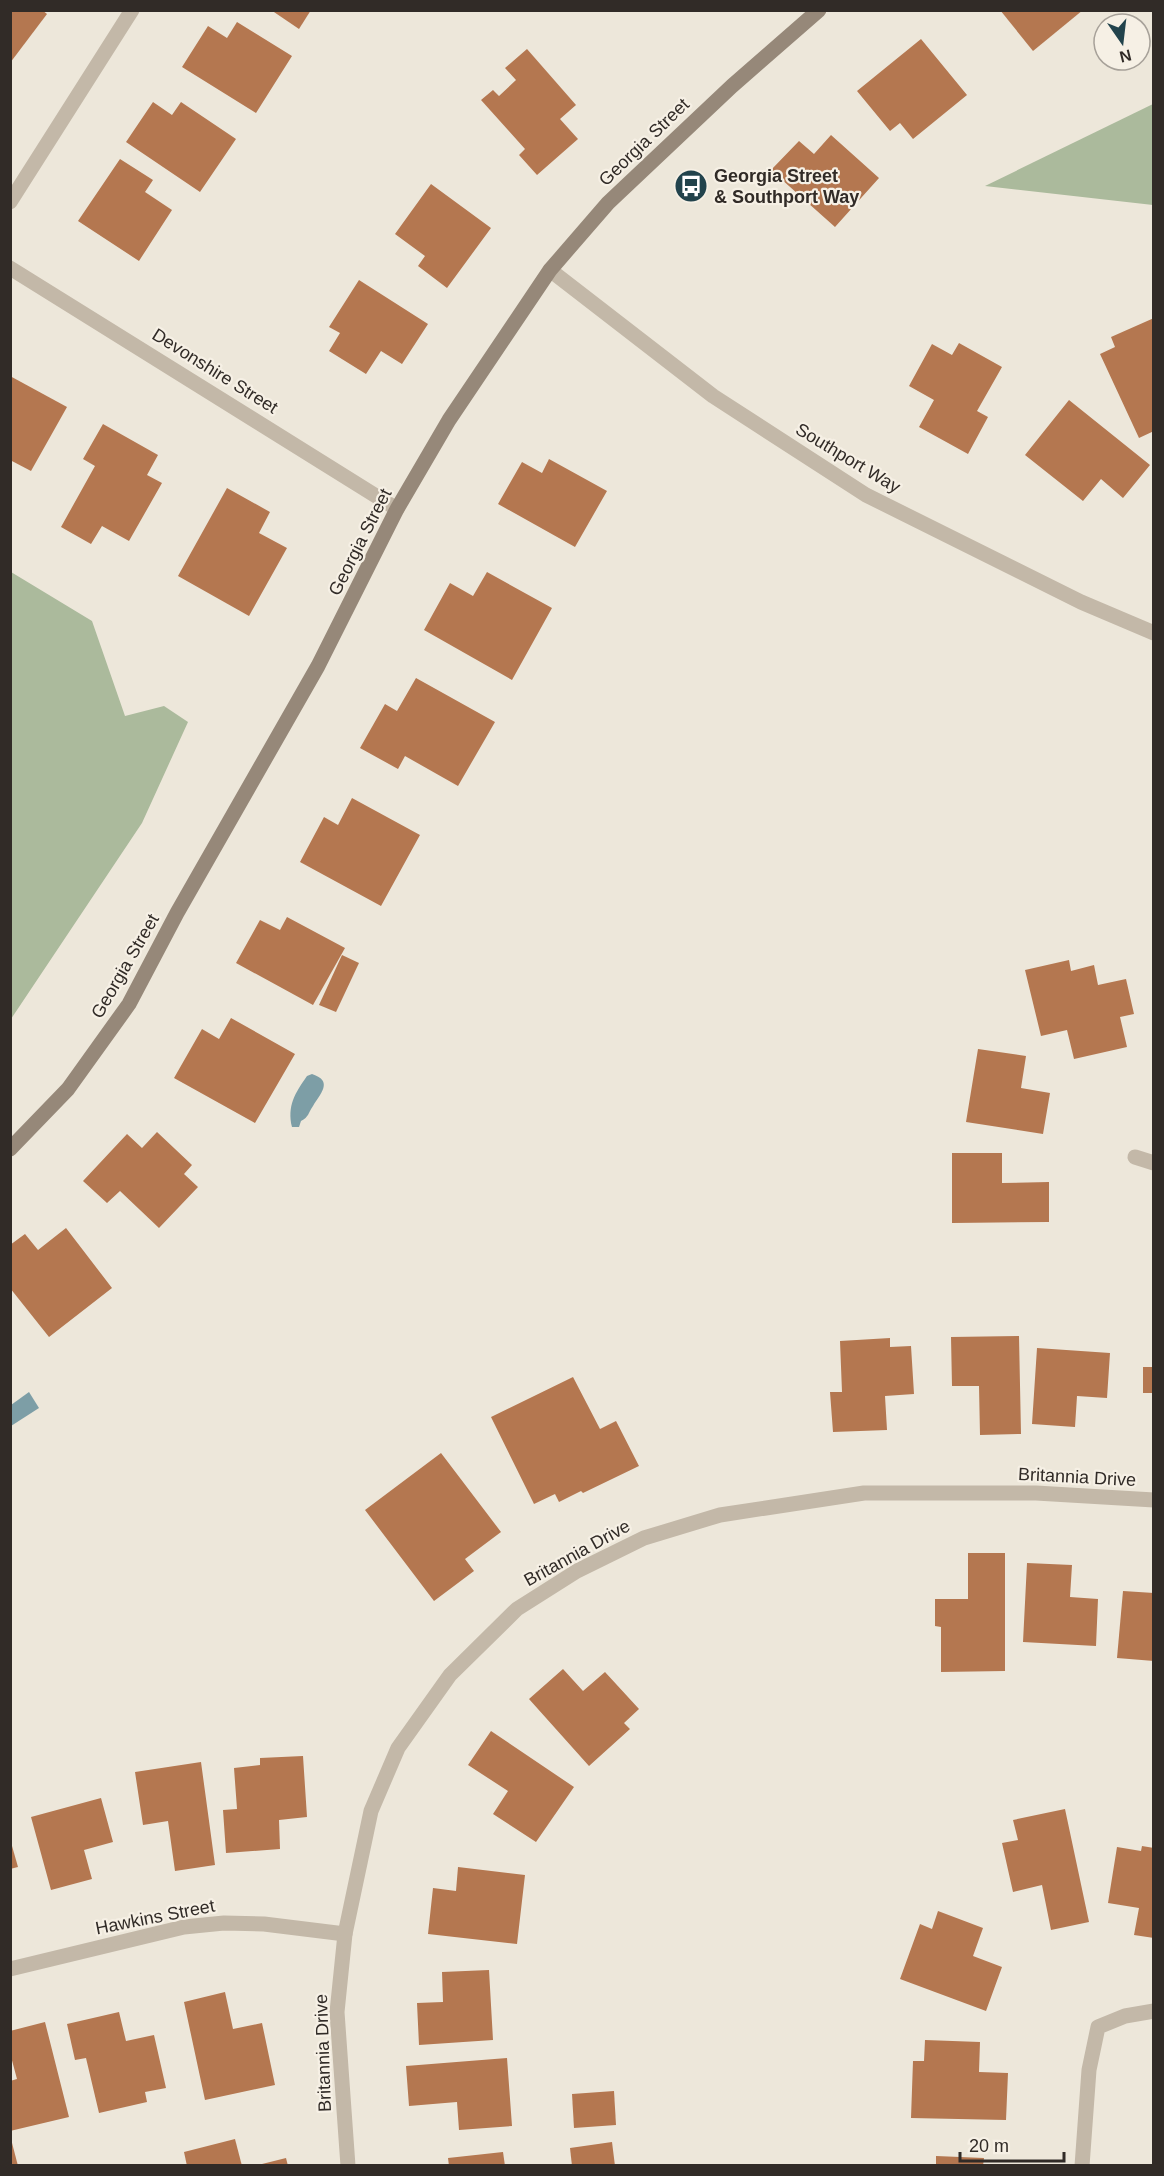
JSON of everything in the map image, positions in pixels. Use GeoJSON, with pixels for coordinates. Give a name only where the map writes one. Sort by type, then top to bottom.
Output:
{"type":"FeatureCollection","features":[{"type":"Feature","properties":{"kind":"street"},"geometry":{"type":"LineString","coordinates":[[10,202],[132,10]]}},
{"type":"Feature","properties":{"kind":"street","name":"Georgia Street"},"geometry":{"type":"LineString","coordinates":[[10,1149],[68,1089],[129,1004],[177,913],[318,666],[398,509],[449,420],[550,270],[617,195],[732,86],[819,10]]}},
{"type":"Feature","properties":{"kind":"street","name":"Devonshire Street"},"geometry":{"type":"LineString","coordinates":[[10,268],[398,509]]}},
{"type":"Feature","properties":{"kind":"street","name":"Southport Way"},"geometry":{"type":"LineString","coordinates":[[550,270],[713,396],[866,495],[1082,602],[1154,633]]}},
{"type":"Feature","properties":{"kind":"street"},"geometry":{"type":"LineString","coordinates":[[1135,1157],[1154,1163]]}},
{"type":"Feature","properties":{"kind":"street","name":"Britannia Drive"},"geometry":{"type":"LineString","coordinates":[[348,2166],[337,2012],[345,1934],[371,1811],[398,1748],[450,1675],[517,1609],[577,1571],[644,1538],[720,1515],[864,1493],[1036,1493],[1154,1500]]}},
{"type":"Feature","properties":{"kind":"street","name":"Hawkins Street"},"geometry":{"type":"LineString","coordinates":[[10,1969],[184,1927],[224,1923],[264,1924],[345,1934]]}},
{"type":"Feature","properties":{"kind":"street"},"geometry":{"type":"LineString","coordinates":[[1083,2166],[1089,2070],[1098,2027],[1125,2016],[1154,2011]]}},
{"type":"Feature","properties":{"kind":"green space"},"geometry":{"type":"Polygon","coordinates":[[[1153,104],[1153,205],[985,186],[1153,104]]]}},
{"type":"Feature","properties":{"kind":"green space"},"geometry":{"type":"Polygon","coordinates":[[[11,572],[92,621],[125,716],[164,706],[188,722],[142,823],[11,1019],[11,572]]]}},
{"type":"Feature","properties":{"kind":"water"},"geometry":{"type":"Polygon","coordinates":[[[312,1074],[322,1080],[324,1084],[322,1092],[299,1127],[292,1127],[293,1100],[307,1076],[312,1074]]]}},
{"type":"Feature","properties":{"kind":"water"},"geometry":{"type":"Polygon","coordinates":[[[29,1392],[39,1408],[11,1426],[11,1405],[29,1392]]]}},
{"type":"Feature","properties":{"kind":"building"},"geometry":{"type":"Polygon","coordinates":[[[10,10],[42,10],[47,14],[10,63],[10,10]]]}},
{"type":"Feature","properties":{"kind":"building"},"geometry":{"type":"Polygon","coordinates":[[[271,10],[311,10],[299,29],[271,10]]]}},
{"type":"Feature","properties":{"kind":"building"},"geometry":{"type":"Polygon","coordinates":[[[1000,10],[1083,10],[1033,51],[1000,10]]]}},
{"type":"Feature","properties":{"kind":"building"},"geometry":{"type":"Polygon","coordinates":[[[237,22],[292,56],[256,113],[182,67],[208,26],[227,38],[237,22]]]}},
{"type":"Feature","properties":{"kind":"building"},"geometry":{"type":"Polygon","coordinates":[[[921,39],[967,95],[913,139],[900,123],[890,131],[857,91],[921,39]]]}},
{"type":"Feature","properties":{"kind":"building"},"geometry":{"type":"Polygon","coordinates":[[[527,49],[576,105],[560,119],[578,139],[537,175],[519,155],[525,149],[481,100],[493,90],[499,96],[516,80],[505,68],[527,49]]]}},
{"type":"Feature","properties":{"kind":"building"},"geometry":{"type":"Polygon","coordinates":[[[153,102],[172,115],[181,102],[236,139],[200,192],[126,142],[153,102]]]}},
{"type":"Feature","properties":{"kind":"building"},"geometry":{"type":"Polygon","coordinates":[[[831,135],[879,178],[835,227],[771,170],[799,141],[814,154],[831,135]]]}},
{"type":"Feature","properties":{"kind":"building"},"geometry":{"type":"Polygon","coordinates":[[[120,159],[153,180],[145,192],[172,210],[139,261],[78,221],[120,159]]]}},
{"type":"Feature","properties":{"kind":"building"},"geometry":{"type":"Polygon","coordinates":[[[431,184],[491,228],[447,288],[418,266],[425,256],[395,234],[431,184]]]}},
{"type":"Feature","properties":{"kind":"building"},"geometry":{"type":"Polygon","coordinates":[[[359,280],[428,324],[402,364],[381,351],[366,374],[329,351],[340,333],[329,327],[359,280]]]}},
{"type":"Feature","properties":{"kind":"building"},"geometry":{"type":"Polygon","coordinates":[[[1154,318],[1154,431],[1139,438],[1100,354],[1115,347],[1111,337],[1154,318]]]}},
{"type":"Feature","properties":{"kind":"building"},"geometry":{"type":"Polygon","coordinates":[[[959,343],[1002,367],[977,411],[988,417],[968,454],[919,427],[934,400],[909,386],[932,344],[952,355],[959,343]]]}},
{"type":"Feature","properties":{"kind":"building"},"geometry":{"type":"Polygon","coordinates":[[[10,376],[67,407],[31,471],[10,460],[10,376]]]}},
{"type":"Feature","properties":{"kind":"building"},"geometry":{"type":"Polygon","coordinates":[[[1069,400],[1150,465],[1123,498],[1101,479],[1083,501],[1025,455],[1069,400]]]}},
{"type":"Feature","properties":{"kind":"building"},"geometry":{"type":"Polygon","coordinates":[[[103,424],[158,455],[147,475],[162,483],[129,541],[102,526],[91,544],[61,527],[95,466],[83,459],[103,424]]]}},
{"type":"Feature","properties":{"kind":"building"},"geometry":{"type":"Polygon","coordinates":[[[549,459],[607,491],[575,547],[498,504],[522,462],[542,473],[549,459]]]}},
{"type":"Feature","properties":{"kind":"building"},"geometry":{"type":"Polygon","coordinates":[[[227,488],[270,512],[259,533],[287,548],[249,616],[178,576],[227,488]]]}},
{"type":"Feature","properties":{"kind":"building"},"geometry":{"type":"Polygon","coordinates":[[[487,572],[552,608],[512,680],[424,630],[450,583],[473,596],[487,572]]]}},
{"type":"Feature","properties":{"kind":"building"},"geometry":{"type":"Polygon","coordinates":[[[416,678],[495,722],[458,786],[405,756],[398,769],[360,748],[385,704],[397,711],[416,678]]]}},
{"type":"Feature","properties":{"kind":"building"},"geometry":{"type":"Polygon","coordinates":[[[352,798],[420,835],[381,906],[300,862],[324,817],[338,825],[352,798]]]}},
{"type":"Feature","properties":{"kind":"building"},"geometry":{"type":"Polygon","coordinates":[[[287,917],[345,948],[313,1005],[236,963],[260,920],[280,930],[287,917]]]}},
{"type":"Feature","properties":{"kind":"building"},"geometry":{"type":"Polygon","coordinates":[[[342,955],[359,963],[336,1012],[319,1005],[342,955]]]}},
{"type":"Feature","properties":{"kind":"building"},"geometry":{"type":"Polygon","coordinates":[[[1069,960],[1071,971],[1094,965],[1098,985],[1126,979],[1134,1014],[1120,1017],[1127,1047],[1074,1059],[1067,1030],[1041,1036],[1025,970],[1069,960]]]}},
{"type":"Feature","properties":{"kind":"building"},"geometry":{"type":"Polygon","coordinates":[[[231,1018],[295,1054],[255,1123],[174,1078],[202,1029],[219,1039],[231,1018]]]}},
{"type":"Feature","properties":{"kind":"building"},"geometry":{"type":"Polygon","coordinates":[[[978,1049],[1026,1056],[1021,1088],[1050,1093],[1043,1134],[966,1122],[978,1049]]]}},
{"type":"Feature","properties":{"kind":"building"},"geometry":{"type":"Polygon","coordinates":[[[157,1132],[192,1165],[184,1174],[198,1187],[159,1228],[120,1191],[107,1203],[83,1181],[127,1134],[142,1148],[157,1132]]]}},
{"type":"Feature","properties":{"kind":"building"},"geometry":{"type":"Polygon","coordinates":[[[952,1153],[1002,1153],[1002,1183],[1049,1182],[1049,1222],[952,1223],[952,1153]]]}},
{"type":"Feature","properties":{"kind":"building"},"geometry":{"type":"Polygon","coordinates":[[[66,1228],[112,1288],[49,1337],[10,1288],[10,1245],[25,1234],[38,1250],[66,1228]]]}},
{"type":"Feature","properties":{"kind":"building"},"geometry":{"type":"Polygon","coordinates":[[[1019,1336],[1021,1434],[980,1435],[979,1386],[952,1386],[951,1337],[1019,1336]]]}},
{"type":"Feature","properties":{"kind":"building"},"geometry":{"type":"Polygon","coordinates":[[[890,1338],[890,1347],[911,1346],[914,1394],[885,1396],[887,1430],[833,1432],[830,1392],[842,1392],[840,1341],[890,1338]]]}},
{"type":"Feature","properties":{"kind":"building"},"geometry":{"type":"Polygon","coordinates":[[[1037,1348],[1110,1353],[1107,1398],[1077,1396],[1075,1427],[1032,1424],[1037,1348]]]}},
{"type":"Feature","properties":{"kind":"building"},"geometry":{"type":"Polygon","coordinates":[[[1143,1367],[1154,1367],[1154,1393],[1143,1393],[1143,1367]]]}},
{"type":"Feature","properties":{"kind":"building"},"geometry":{"type":"Polygon","coordinates":[[[573,1377],[600,1429],[616,1421],[639,1466],[559,1502],[555,1494],[534,1504],[491,1417],[573,1377]]]}},
{"type":"Feature","properties":{"kind":"building"},"geometry":{"type":"Polygon","coordinates":[[[441,1453],[501,1532],[465,1559],[474,1571],[434,1601],[365,1510],[441,1453]]]}},
{"type":"Feature","properties":{"kind":"building"},"geometry":{"type":"Polygon","coordinates":[[[968,1553],[1005,1553],[1005,1671],[941,1672],[941,1627],[935,1626],[935,1599],[968,1599],[968,1553]]]}},
{"type":"Feature","properties":{"kind":"building"},"geometry":{"type":"Polygon","coordinates":[[[1027,1563],[1072,1565],[1070,1597],[1098,1599],[1096,1646],[1023,1642],[1027,1563]]]}},
{"type":"Feature","properties":{"kind":"building"},"geometry":{"type":"Polygon","coordinates":[[[1123,1591],[1154,1593],[1154,1661],[1117,1658],[1123,1591]]]}},
{"type":"Feature","properties":{"kind":"building"},"geometry":{"type":"Polygon","coordinates":[[[563,1669],[583,1691],[605,1672],[639,1709],[624,1723],[630,1729],[589,1766],[529,1699],[563,1669]]]}},
{"type":"Feature","properties":{"kind":"building"},"geometry":{"type":"Polygon","coordinates":[[[491,1731],[574,1787],[536,1842],[493,1814],[508,1791],[468,1765],[491,1731]]]}},
{"type":"Feature","properties":{"kind":"building"},"geometry":{"type":"Polygon","coordinates":[[[303,1756],[307,1817],[279,1820],[280,1849],[226,1853],[223,1810],[237,1809],[234,1768],[260,1765],[260,1758],[303,1756]]]}},
{"type":"Feature","properties":{"kind":"building"},"geometry":{"type":"Polygon","coordinates":[[[201,1762],[215,1865],[175,1871],[168,1821],[143,1825],[135,1772],[201,1762]]]}},
{"type":"Feature","properties":{"kind":"building"},"geometry":{"type":"Polygon","coordinates":[[[101,1798],[113,1842],[84,1850],[92,1879],[51,1890],[31,1817],[101,1798]]]}},
{"type":"Feature","properties":{"kind":"building"},"geometry":{"type":"Polygon","coordinates":[[[1065,1809],[1089,1922],[1051,1930],[1042,1885],[1013,1892],[1002,1843],[1018,1840],[1013,1820],[1065,1809]]]}},
{"type":"Feature","properties":{"kind":"building"},"geometry":{"type":"Polygon","coordinates":[[[10,1839],[18,1867],[10,1869],[10,1839]]]}},
{"type":"Feature","properties":{"kind":"building"},"geometry":{"type":"Polygon","coordinates":[[[1142,1846],[1154,1848],[1154,1938],[1134,1935],[1139,1908],[1108,1903],[1117,1847],[1141,1851],[1142,1846]]]}},
{"type":"Feature","properties":{"kind":"building"},"geometry":{"type":"Polygon","coordinates":[[[458,1867],[525,1875],[517,1944],[428,1934],[433,1888],[456,1891],[458,1867]]]}},
{"type":"Feature","properties":{"kind":"building"},"geometry":{"type":"Polygon","coordinates":[[[938,1911],[983,1928],[973,1956],[1002,1967],[986,2011],[900,1979],[920,1924],[932,1929],[938,1911]]]}},
{"type":"Feature","properties":{"kind":"building"},"geometry":{"type":"Polygon","coordinates":[[[489,1970],[493,2040],[419,2045],[417,2003],[443,2002],[442,1972],[489,1970]]]}},
{"type":"Feature","properties":{"kind":"building"},"geometry":{"type":"Polygon","coordinates":[[[225,1992],[233,2029],[262,2023],[275,2085],[205,2100],[184,2002],[225,1992]]]}},
{"type":"Feature","properties":{"kind":"building"},"geometry":{"type":"Polygon","coordinates":[[[119,2012],[126,2041],[154,2035],[166,2088],[145,2092],[147,2102],[99,2113],[86,2058],[75,2060],[67,2024],[119,2012]]]}},
{"type":"Feature","properties":{"kind":"building"},"geometry":{"type":"Polygon","coordinates":[[[45,2022],[69,2117],[10,2131],[10,2081],[17,2079],[10,2053],[10,2031],[45,2022]]]}},
{"type":"Feature","properties":{"kind":"building"},"geometry":{"type":"Polygon","coordinates":[[[925,2040],[980,2042],[979,2072],[1008,2073],[1006,2120],[911,2118],[913,2061],[924,2061],[925,2040]]]}},
{"type":"Feature","properties":{"kind":"building"},"geometry":{"type":"Polygon","coordinates":[[[507,2058],[512,2126],[459,2130],[457,2102],[409,2106],[406,2066],[507,2058]]]}},
{"type":"Feature","properties":{"kind":"building"},"geometry":{"type":"Polygon","coordinates":[[[614,2091],[616,2125],[574,2128],[572,2094],[614,2091]]]}},
{"type":"Feature","properties":{"kind":"building"},"geometry":{"type":"Polygon","coordinates":[[[11,2139],[18,2166],[10,2166],[11,2139]]]}},
{"type":"Feature","properties":{"kind":"building"},"geometry":{"type":"Polygon","coordinates":[[[235,2139],[242,2166],[187,2166],[184,2152],[235,2139]]]}},
{"type":"Feature","properties":{"kind":"building"},"geometry":{"type":"Polygon","coordinates":[[[612,2142],[615,2166],[572,2166],[570,2148],[612,2142]]]}},
{"type":"Feature","properties":{"kind":"building"},"geometry":{"type":"Polygon","coordinates":[[[503,2152],[505,2166],[449,2166],[448,2158],[503,2152]]]}},
{"type":"Feature","properties":{"kind":"building"},"geometry":{"type":"Polygon","coordinates":[[[936,2156],[984,2158],[983,2166],[936,2166],[936,2156]]]}},
{"type":"Feature","properties":{"kind":"building"},"geometry":{"type":"Polygon","coordinates":[[[286,2158],[288,2166],[258,2166],[258,2165],[286,2158]]]}},
{"type":"Feature","properties":{"kind":"place","name":"Georgia Street & Southport Way"},"geometry":{"type":"Point","coordinates":[691,186]}}]}
